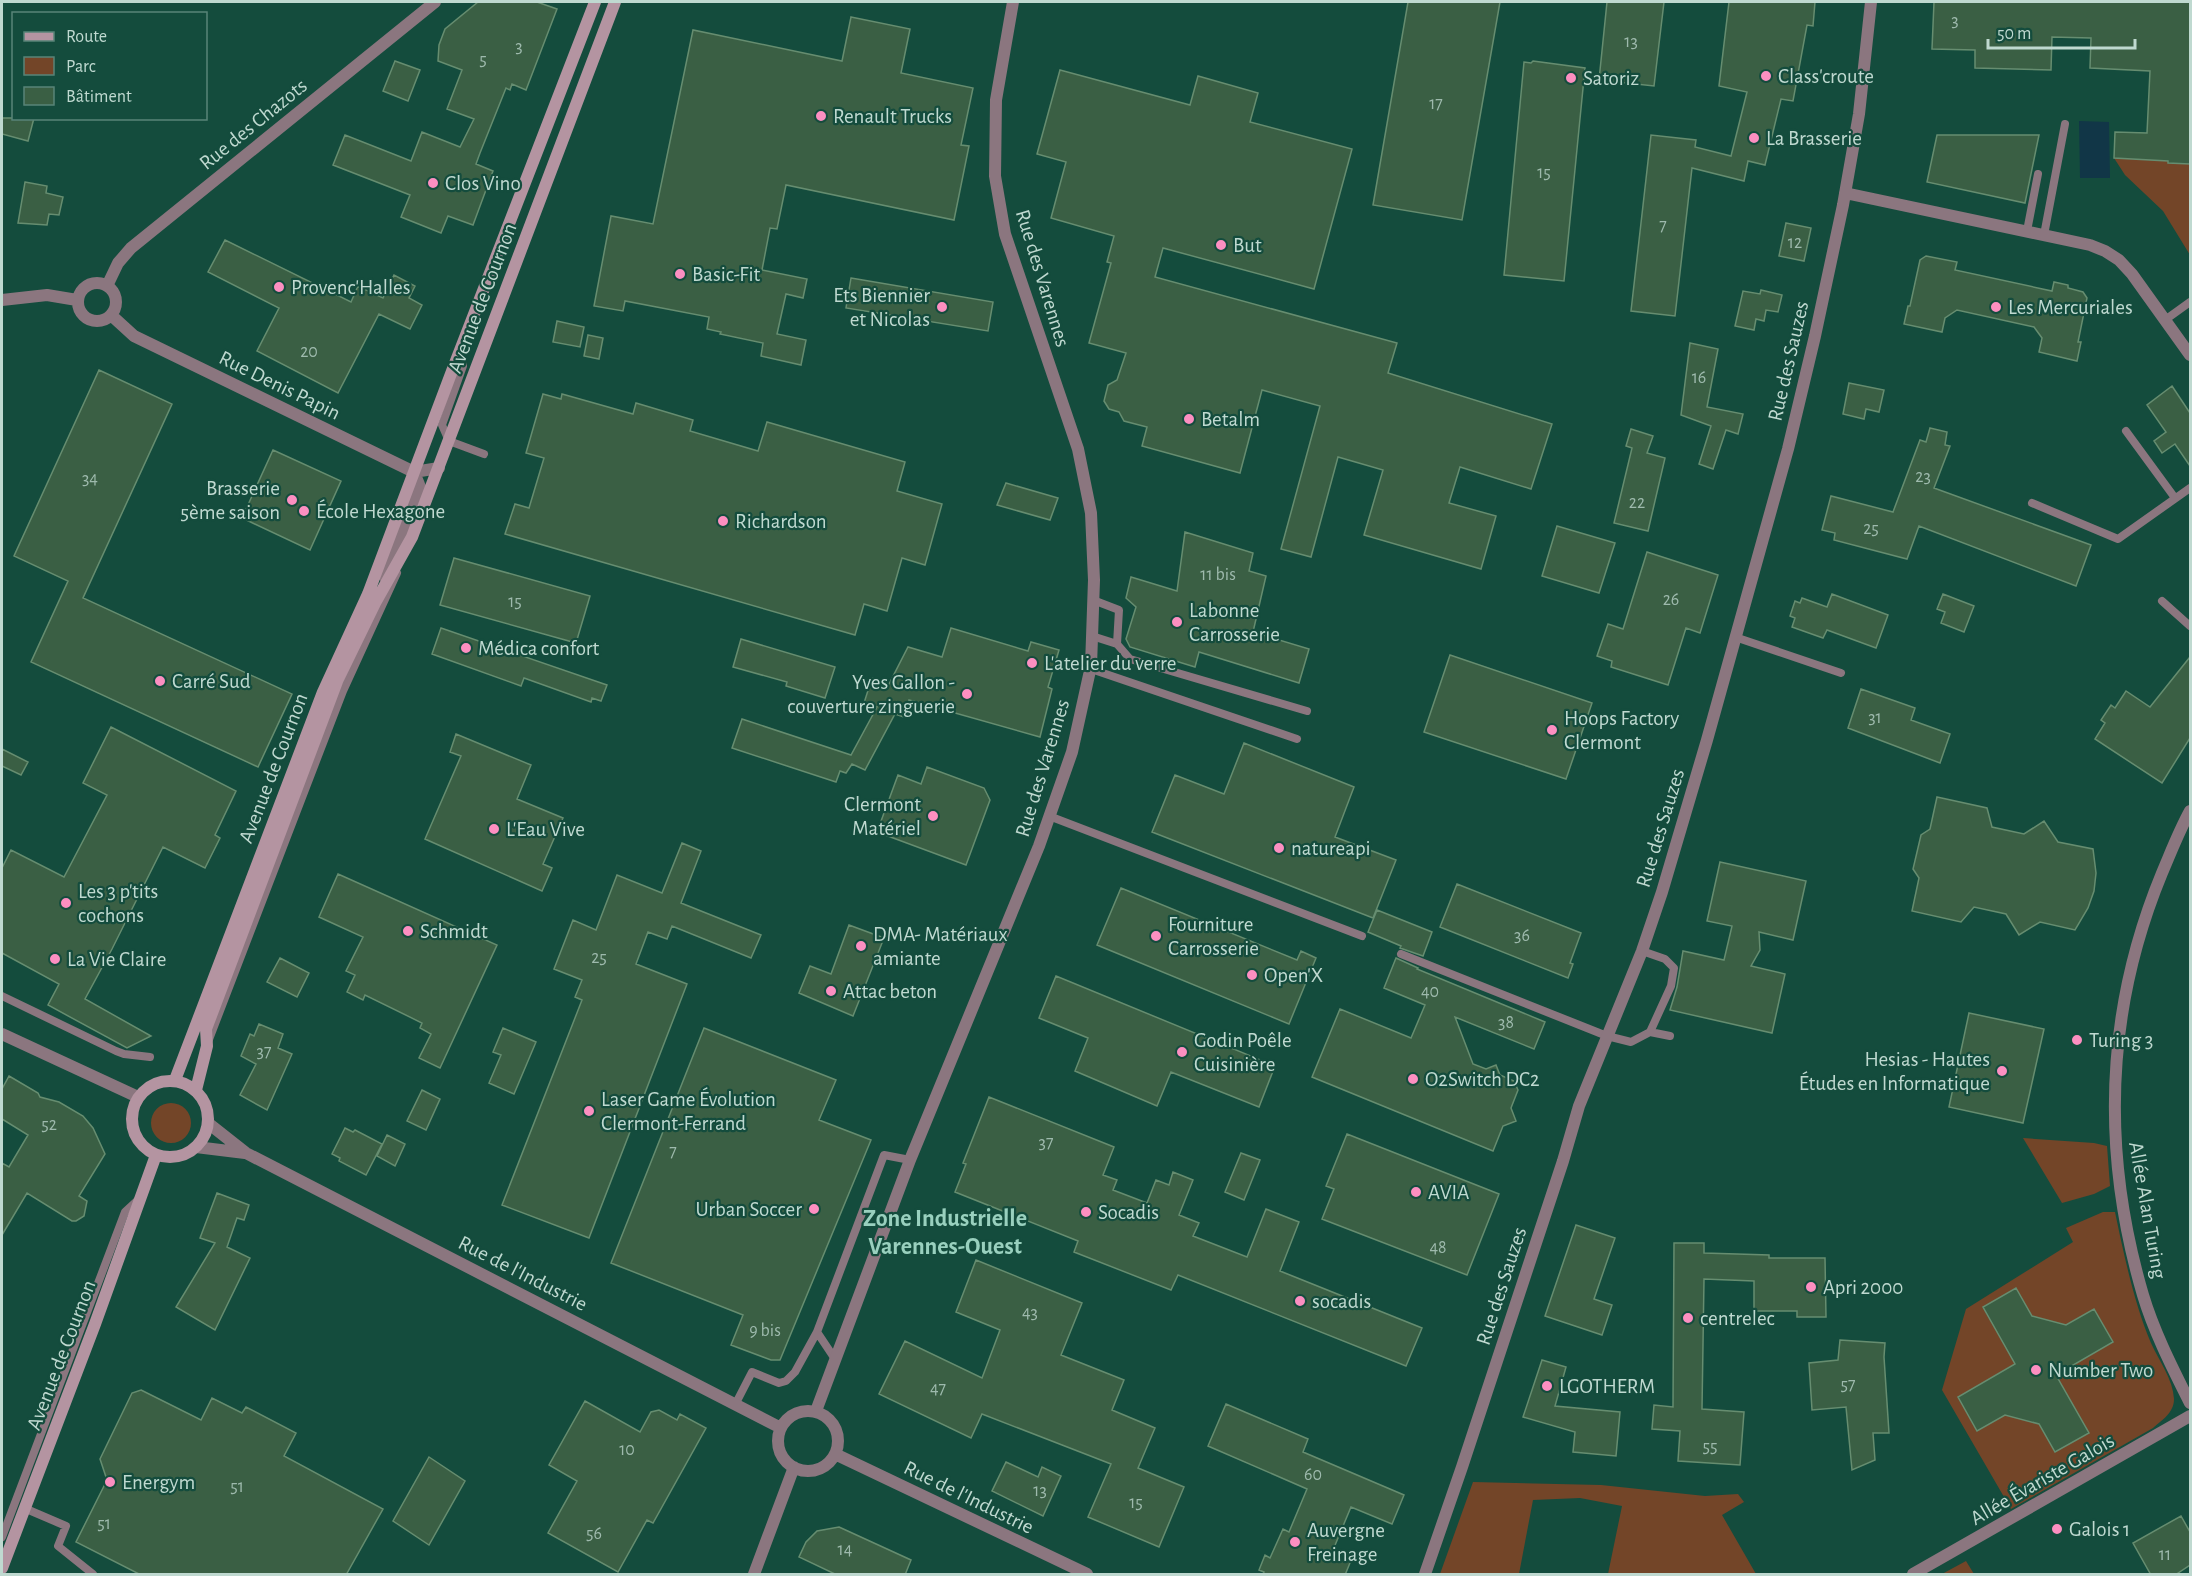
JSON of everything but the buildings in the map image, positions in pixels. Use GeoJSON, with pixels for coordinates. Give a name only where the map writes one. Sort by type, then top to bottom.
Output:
{"type":"FeatureCollection","features":[{"type":"Feature","properties":{"kind":"main road","name":"Avenue de Cournon"},"geometry":{"type":"LineString","coordinates":[[175,1080],[323,692],[368,594],[459,352],[596,2]]}},
{"type":"Feature","properties":{"kind":"main road","name":"Avenue de Cournon"},"geometry":{"type":"LineString","coordinates":[[196,1090],[207,1046],[206,1029],[338,679],[375,603],[412,537],[615,2]]}},
{"type":"Feature","properties":{"kind":"main road"},"geometry":{"type":"LineString","coordinates":[[175,1080],[196,1090],[207,1108],[208,1123],[204,1136],[196,1147],[184,1155],[170,1157],[156,1155],[144,1148],[135,1137],[131,1123],[132,1109],[138,1097],[147,1087],[161,1081],[175,1080]]}},
{"type":"Feature","properties":{"kind":"main road","name":"Avenue de Cournon"},"geometry":{"type":"LineString","coordinates":[[2,1568],[95,1324],[156,1155]]}},
{"type":"Feature","properties":{"kind":"street","name":"Rue des Chazots"},"geometry":{"type":"LineString","coordinates":[[107,286],[118,263],[131,248],[435,2]]}},
{"type":"Feature","properties":{"kind":"street","name":"Rue des Varennes"},"geometry":{"type":"LineString","coordinates":[[816,1412],[910,1160],[1039,846],[1072,752],[1091,669],[1093,600],[1091,513],[1077,449],[1005,234],[995,176],[996,100],[1013,2]]}},
{"type":"Feature","properties":{"kind":"street","name":"Rue des Sauzes"},"geometry":{"type":"LineString","coordinates":[[1425,1575],[1470,1445],[1579,1106],[1642,951],[1662,892],[1735,637],[1788,448],[1815,336],[1860,114],[1871,2]]}},
{"type":"Feature","properties":{"kind":"street"},"geometry":{"type":"LineString","coordinates":[[1845,193],[2090,245],[2105,251],[2120,260],[2132,274],[2190,355]]}},
{"type":"Feature","properties":{"kind":"street"},"geometry":{"type":"LineString","coordinates":[[88,285],[107,286],[112,290],[116,300],[114,311],[100,322],[88,320],[80,312],[77,300],[79,294],[88,285]]}},
{"type":"Feature","properties":{"kind":"street"},"geometry":{"type":"LineString","coordinates":[[2,300],[47,295],[77,300]]}},
{"type":"Feature","properties":{"kind":"street","name":"Rue Denis Papin"},"geometry":{"type":"LineString","coordinates":[[111,315],[134,336],[414,472]]}},
{"type":"Feature","properties":{"kind":"street"},"geometry":{"type":"LineString","coordinates":[[414,472],[439,468]]}},
{"type":"Feature","properties":{"kind":"street","name":"Avenue de Cournon"},"geometry":{"type":"LineString","coordinates":[[375,603],[420,487],[414,472]]}},
{"type":"Feature","properties":{"kind":"street","name":"Allée Alan Turing"},"geometry":{"type":"LineString","coordinates":[[2190,811],[2154,893],[2134,952],[2118,1044],[2114,1127],[2121,1194],[2144,1297],[2171,1364],[2190,1403]]}},
{"type":"Feature","properties":{"kind":"street"},"geometry":{"type":"LineString","coordinates":[[2,1034],[138,1097]]}},
{"type":"Feature","properties":{"kind":"street","name":"Rue de l'Industrie"},"geometry":{"type":"LineString","coordinates":[[208,1123],[246,1153],[781,1428]]}},
{"type":"Feature","properties":{"kind":"street","name":"Rue de l'Industrie"},"geometry":{"type":"LineString","coordinates":[[196,1147],[246,1153]]}},
{"type":"Feature","properties":{"kind":"street"},"geometry":{"type":"LineString","coordinates":[[816,1412],[831,1420],[836,1428],[838,1446],[830,1462],[822,1467],[803,1470],[794,1467],[782,1454],[778,1436],[787,1419],[796,1413],[816,1412]]}},
{"type":"Feature","properties":{"kind":"street","name":"Allée Évariste Galois"},"geometry":{"type":"LineString","coordinates":[[1913,1575],[2190,1416]]}},
{"type":"Feature","properties":{"kind":"street","name":"Rue de l'Industrie"},"geometry":{"type":"LineString","coordinates":[[835,1454],[1087,1575]]}},
{"type":"Feature","properties":{"kind":"street"},"geometry":{"type":"LineString","coordinates":[[754,1575],[794,1467]]}},
{"type":"Feature","properties":{"kind":"lane"},"geometry":{"type":"LineString","coordinates":[[2044,235],[2065,124]]}},
{"type":"Feature","properties":{"kind":"lane"},"geometry":{"type":"LineString","coordinates":[[2027,231],[2038,174]]}},
{"type":"Feature","properties":{"kind":"lane"},"geometry":{"type":"LineString","coordinates":[[2165,320],[2190,302]]}},
{"type":"Feature","properties":{"kind":"lane"},"geometry":{"type":"LineString","coordinates":[[459,352],[463,366],[442,425],[449,441],[484,454]]}},
{"type":"Feature","properties":{"kind":"lane"},"geometry":{"type":"LineString","coordinates":[[2126,430],[2175,498]]}},
{"type":"Feature","properties":{"kind":"lane"},"geometry":{"type":"LineString","coordinates":[[2032,503],[2118,539],[2190,488]]}},
{"type":"Feature","properties":{"kind":"lane"},"geometry":{"type":"LineString","coordinates":[[207,1046],[343,691],[384,605],[412,537]]}},
{"type":"Feature","properties":{"kind":"lane"},"geometry":{"type":"LineString","coordinates":[[1093,600],[1119,610],[1117,644]]}},
{"type":"Feature","properties":{"kind":"lane"},"geometry":{"type":"LineString","coordinates":[[2162,600],[2190,626]]}},
{"type":"Feature","properties":{"kind":"lane"},"geometry":{"type":"LineString","coordinates":[[1092,636],[1117,644],[1130,659],[1307,711]]}},
{"type":"Feature","properties":{"kind":"lane"},"geometry":{"type":"LineString","coordinates":[[1735,637],[1841,674]]}},
{"type":"Feature","properties":{"kind":"lane"},"geometry":{"type":"LineString","coordinates":[[1091,669],[1297,739]]}},
{"type":"Feature","properties":{"kind":"lane"},"geometry":{"type":"LineString","coordinates":[[1049,816],[1362,936]]}},
{"type":"Feature","properties":{"kind":"lane"},"geometry":{"type":"LineString","coordinates":[[1401,954],[1607,1036],[1631,1042],[1650,1032],[1671,986],[1674,968],[1665,959],[1642,951]]}},
{"type":"Feature","properties":{"kind":"lane"},"geometry":{"type":"LineString","coordinates":[[2,996],[116,1051],[150,1057]]}},
{"type":"Feature","properties":{"kind":"lane"},"geometry":{"type":"LineString","coordinates":[[1650,1032],[1670,1036]]}},
{"type":"Feature","properties":{"kind":"lane"},"geometry":{"type":"LineString","coordinates":[[735,1403],[752,1372],[779,1383],[795,1372],[817,1332],[885,1155],[910,1160]]}},
{"type":"Feature","properties":{"kind":"lane"},"geometry":{"type":"LineString","coordinates":[[2,1537],[125,1212],[140,1198]]}},
{"type":"Feature","properties":{"kind":"lane"},"geometry":{"type":"LineString","coordinates":[[817,1332],[835,1359]]}},
{"type":"Feature","properties":{"kind":"lane"},"geometry":{"type":"LineString","coordinates":[[24,1508],[66,1526],[58,1546],[93,1575]]}},
{"type":"Feature","properties":{"kind":"green space"},"geometry":{"type":"Polygon","coordinates":[[[2147,133],[2190,135],[2190,255],[2163,211],[2125,175],[2114,158],[2147,133]]]}},
{"type":"Feature","properties":{"kind":"green space"},"geometry":{"type":"Polygon","coordinates":[[[171,1103],[185,1109],[191,1123],[185,1137],[171,1143],[157,1137],[151,1123],[157,1109],[171,1103]]]}},
{"type":"Feature","properties":{"kind":"green space"},"geometry":{"type":"Polygon","coordinates":[[[2023,1138],[2107,1146],[2110,1186],[2094,1194],[2062,1203],[2023,1138]]]}},
{"type":"Feature","properties":{"kind":"green space"},"geometry":{"type":"Polygon","coordinates":[[[2103,1212],[2115,1212],[2139,1312],[2171,1384],[2174,1399],[2172,1408],[2167,1416],[2153,1428],[2011,1509],[1942,1390],[1966,1309],[2073,1242],[2066,1228],[2103,1212]]]}},
{"type":"Feature","properties":{"kind":"green space"},"geometry":{"type":"Polygon","coordinates":[[[1473,1482],[1601,1485],[1705,1496],[1738,1494],[1744,1502],[1722,1515],[1756,1574],[1608,1574],[1622,1506],[1580,1498],[1533,1500],[1519,1574],[1440,1574],[1473,1482]]]}},
{"type":"Feature","properties":{"kind":"green space"},"geometry":{"type":"Polygon","coordinates":[[[1966,1561],[1974,1574],[1942,1574],[1966,1561]]]}},
{"type":"Feature","properties":{"kind":"water"},"geometry":{"type":"Polygon","coordinates":[[[2079,121],[2109,122],[2110,178],[2080,178],[2079,121]]]}},
{"type":"Feature","properties":{"kind":"place","name":"Class'croute"},"geometry":{"type":"Point","coordinates":[1766,76]}},
{"type":"Feature","properties":{"kind":"place","name":"Satoriz"},"geometry":{"type":"Point","coordinates":[1571,78]}},
{"type":"Feature","properties":{"kind":"place","name":"Renault Trucks"},"geometry":{"type":"Point","coordinates":[821,116]}},
{"type":"Feature","properties":{"kind":"place","name":"La Brasserie"},"geometry":{"type":"Point","coordinates":[1754,138]}},
{"type":"Feature","properties":{"kind":"place","name":"Clos Vino"},"geometry":{"type":"Point","coordinates":[433,183]}},
{"type":"Feature","properties":{"kind":"place","name":"But"},"geometry":{"type":"Point","coordinates":[1221,245]}},
{"type":"Feature","properties":{"kind":"place","name":"Basic-Fit"},"geometry":{"type":"Point","coordinates":[680,274]}},
{"type":"Feature","properties":{"kind":"place","name":"Provenc'Halles"},"geometry":{"type":"Point","coordinates":[279,287]}},
{"type":"Feature","properties":{"kind":"place","name":"Ets Biennier et Nicolas"},"geometry":{"type":"Point","coordinates":[942,307]}},
{"type":"Feature","properties":{"kind":"place","name":"Les Mercuriales"},"geometry":{"type":"Point","coordinates":[1996,307]}},
{"type":"Feature","properties":{"kind":"place","name":"Betalm"},"geometry":{"type":"Point","coordinates":[1189,419]}},
{"type":"Feature","properties":{"kind":"place","name":"Brasserie 5ème saison"},"geometry":{"type":"Point","coordinates":[292,500]}},
{"type":"Feature","properties":{"kind":"place","name":"École Hexagone"},"geometry":{"type":"Point","coordinates":[304,511]}},
{"type":"Feature","properties":{"kind":"place","name":"Richardson"},"geometry":{"type":"Point","coordinates":[723,521]}},
{"type":"Feature","properties":{"kind":"place","name":"Labonne Carrosserie"},"geometry":{"type":"Point","coordinates":[1177,622]}},
{"type":"Feature","properties":{"kind":"place","name":"Médica confort"},"geometry":{"type":"Point","coordinates":[466,648]}},
{"type":"Feature","properties":{"kind":"place","name":"L'atelier du verre"},"geometry":{"type":"Point","coordinates":[1032,663]}},
{"type":"Feature","properties":{"kind":"place","name":"Carré Sud"},"geometry":{"type":"Point","coordinates":[160,681]}},
{"type":"Feature","properties":{"kind":"place","name":"Yves Gallon - couverture zinguerie"},"geometry":{"type":"Point","coordinates":[967,694]}},
{"type":"Feature","properties":{"kind":"place","name":"Hoops Factory Clermont"},"geometry":{"type":"Point","coordinates":[1552,730]}},
{"type":"Feature","properties":{"kind":"place","name":"Clermont Matériel"},"geometry":{"type":"Point","coordinates":[933,816]}},
{"type":"Feature","properties":{"kind":"place","name":"L'Eau Vive"},"geometry":{"type":"Point","coordinates":[494,829]}},
{"type":"Feature","properties":{"kind":"place","name":"natureapi"},"geometry":{"type":"Point","coordinates":[1279,848]}},
{"type":"Feature","properties":{"kind":"place","name":"Les 3 p'tits cochons"},"geometry":{"type":"Point","coordinates":[66,903]}},
{"type":"Feature","properties":{"kind":"place","name":"Schmidt"},"geometry":{"type":"Point","coordinates":[408,931]}},
{"type":"Feature","properties":{"kind":"place","name":"Fourniture Carrosserie"},"geometry":{"type":"Point","coordinates":[1156,936]}},
{"type":"Feature","properties":{"kind":"place","name":"DMA- Matériaux amiante"},"geometry":{"type":"Point","coordinates":[861,946]}},
{"type":"Feature","properties":{"kind":"place","name":"La Vie Claire"},"geometry":{"type":"Point","coordinates":[55,959]}},
{"type":"Feature","properties":{"kind":"place","name":"Open'X"},"geometry":{"type":"Point","coordinates":[1252,975]}},
{"type":"Feature","properties":{"kind":"place","name":"Attac beton"},"geometry":{"type":"Point","coordinates":[831,991]}},
{"type":"Feature","properties":{"kind":"place","name":"Turing 3"},"geometry":{"type":"Point","coordinates":[2077,1040]}},
{"type":"Feature","properties":{"kind":"place","name":"Godin Poêle Cuisinière"},"geometry":{"type":"Point","coordinates":[1182,1052]}},
{"type":"Feature","properties":{"kind":"place","name":"Hesias - Hautes Études en Informatique"},"geometry":{"type":"Point","coordinates":[2002,1071]}},
{"type":"Feature","properties":{"kind":"place","name":"O2Switch DC2"},"geometry":{"type":"Point","coordinates":[1413,1079]}},
{"type":"Feature","properties":{"kind":"place","name":"Laser Game Évolution Clermont-Ferrand"},"geometry":{"type":"Point","coordinates":[589,1111]}},
{"type":"Feature","properties":{"kind":"place","name":"AVIA"},"geometry":{"type":"Point","coordinates":[1416,1192]}},
{"type":"Feature","properties":{"kind":"place","name":"Urban Soccer"},"geometry":{"type":"Point","coordinates":[814,1209]}},
{"type":"Feature","properties":{"kind":"place","name":"Socadis"},"geometry":{"type":"Point","coordinates":[1086,1212]}},
{"type":"Feature","properties":{"kind":"place","name":"Apri 2000"},"geometry":{"type":"Point","coordinates":[1811,1287]}},
{"type":"Feature","properties":{"kind":"place","name":"socadis"},"geometry":{"type":"Point","coordinates":[1300,1301]}},
{"type":"Feature","properties":{"kind":"place","name":"centrelec"},"geometry":{"type":"Point","coordinates":[1688,1318]}},
{"type":"Feature","properties":{"kind":"place","name":"Number Two"},"geometry":{"type":"Point","coordinates":[2036,1370]}},
{"type":"Feature","properties":{"kind":"place","name":"LGOTHERM"},"geometry":{"type":"Point","coordinates":[1547,1386]}},
{"type":"Feature","properties":{"kind":"place","name":"Energym"},"geometry":{"type":"Point","coordinates":[110,1482]}},
{"type":"Feature","properties":{"kind":"place","name":"Galois 1"},"geometry":{"type":"Point","coordinates":[2057,1529]}},
{"type":"Feature","properties":{"kind":"place","name":"Auvergne Freinage"},"geometry":{"type":"Point","coordinates":[1295,1542]}},
{"type":"Feature","properties":{"kind":"district","name":"Zone Industrielle Varennes-Ouest"},"geometry":{"type":"Point","coordinates":[945,1232]}}]}
